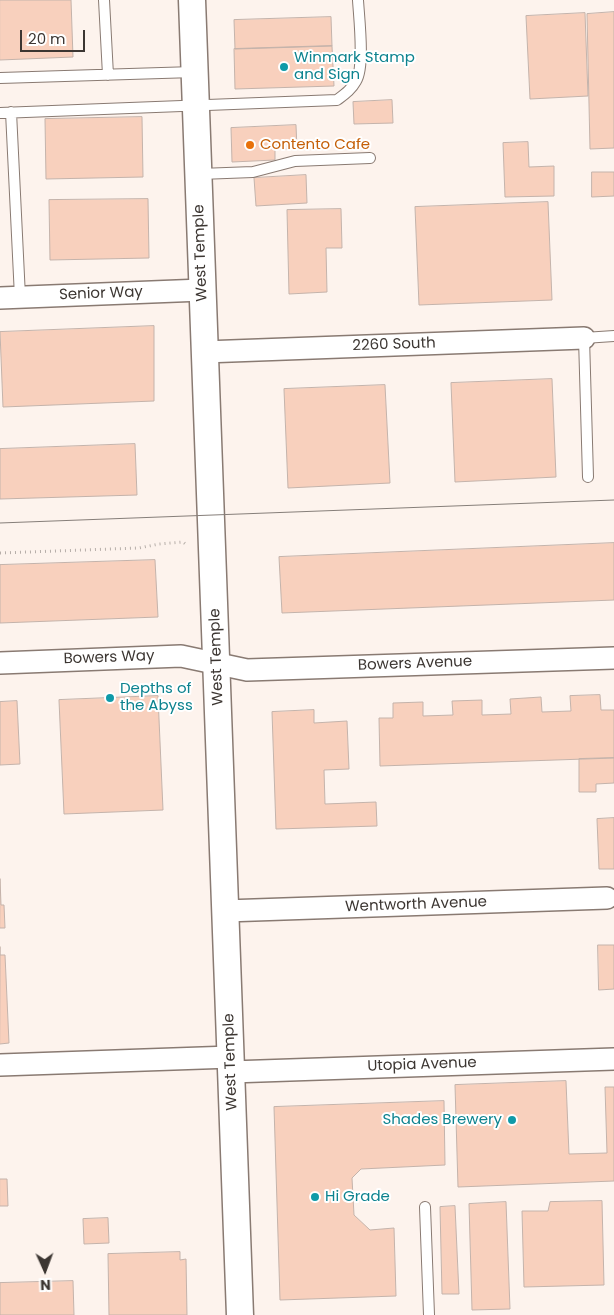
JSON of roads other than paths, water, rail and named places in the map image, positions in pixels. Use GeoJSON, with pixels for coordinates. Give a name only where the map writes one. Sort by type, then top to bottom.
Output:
{"type":"FeatureCollection","features":[{"type":"Feature","properties":{"kind":"street","name":"West Temple"},"geometry":{"type":"LineString","coordinates":[[192,0],[240,1315]]}},
{"type":"Feature","properties":{"kind":"street","name":"Senior Way"},"geometry":{"type":"LineString","coordinates":[[10,298],[202,290]]}},
{"type":"Feature","properties":{"kind":"street","name":"2260 South"},"geometry":{"type":"LineString","coordinates":[[204,352],[584,338]]}},
{"type":"Feature","properties":{"kind":"street","name":"Bowers Way"},"geometry":{"type":"LineString","coordinates":[[0,662],[181,656],[217,664]]}},
{"type":"Feature","properties":{"kind":"street","name":"Bowers Avenue"},"geometry":{"type":"LineString","coordinates":[[217,664],[247,670],[614,658]]}},
{"type":"Feature","properties":{"kind":"street","name":"Wentworth Avenue"},"geometry":{"type":"LineString","coordinates":[[225,911],[607,898]]}},
{"type":"Feature","properties":{"kind":"street","name":"Utopia Avenue"},"geometry":{"type":"LineString","coordinates":[[0,1066],[614,1059]]}},
{"type":"Feature","properties":{"kind":"lane"},"geometry":{"type":"LineString","coordinates":[[104,0],[108,75]]}},
{"type":"Feature","properties":{"kind":"lane"},"geometry":{"type":"LineString","coordinates":[[0,113],[337,100],[349,92],[358,80],[360,66],[358,0]]}},
{"type":"Feature","properties":{"kind":"lane"},"geometry":{"type":"LineString","coordinates":[[0,78],[194,72]]}},
{"type":"Feature","properties":{"kind":"lane"},"geometry":{"type":"LineString","coordinates":[[10,298],[12,112]]}},
{"type":"Feature","properties":{"kind":"lane"},"geometry":{"type":"LineString","coordinates":[[198,174],[253,172],[295,161],[370,158]]}},
{"type":"Feature","properties":{"kind":"lane"},"geometry":{"type":"LineString","coordinates":[[588,477],[584,338],[614,336]]}},
{"type":"Feature","properties":{"kind":"lane"},"geometry":{"type":"LineString","coordinates":[[425,1207],[429,1315]]}},
{"type":"Feature","properties":{"kind":"tram line"},"geometry":{"type":"LineString","coordinates":[[0,523],[614,500]]}},
{"type":"Feature","properties":{"kind":"place","name":"Winmark Stamp and Sign"},"geometry":{"type":"Point","coordinates":[284,67]}},
{"type":"Feature","properties":{"kind":"place","name":"Contento Cafe"},"geometry":{"type":"Point","coordinates":[250,145]}},
{"type":"Feature","properties":{"kind":"place","name":"Depths of the Abyss"},"geometry":{"type":"Point","coordinates":[110,698]}},
{"type":"Feature","properties":{"kind":"place","name":"Shades Brewery"},"geometry":{"type":"Point","coordinates":[512,1120]}},
{"type":"Feature","properties":{"kind":"place","name":"Hi Grade"},"geometry":{"type":"Point","coordinates":[315,1197]}}]}
